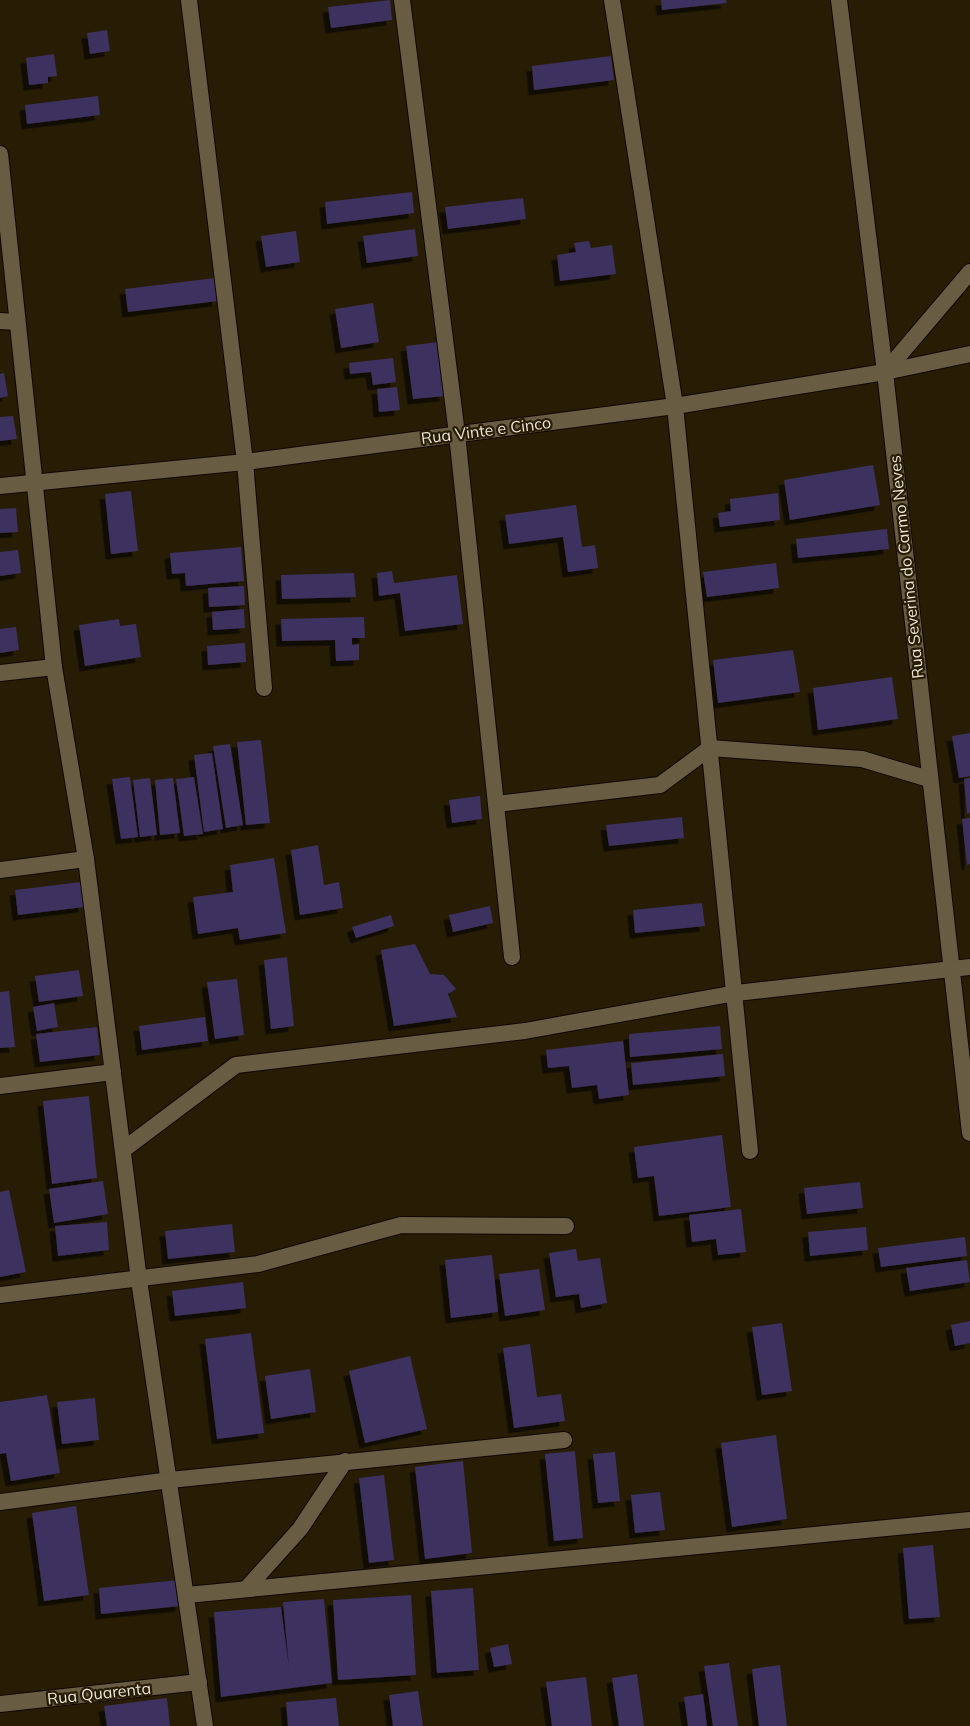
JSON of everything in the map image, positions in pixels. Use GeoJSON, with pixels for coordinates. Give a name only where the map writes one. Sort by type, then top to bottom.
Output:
{"type":"FeatureCollection","features":[{"type":"Feature","properties":{"kind":"street"},"geometry":{"type":"LineString","coordinates":[[189,0],[245,462],[264,688]]}},
{"type":"Feature","properties":{"kind":"street"},"geometry":{"type":"LineString","coordinates":[[402,0],[457,434],[512,957]]}},
{"type":"Feature","properties":{"kind":"street"},"geometry":{"type":"LineString","coordinates":[[612,0],[675,406],[736,993],[750,1151]]}},
{"type":"Feature","properties":{"kind":"street","name":"Rua Severina do Carmo Neves"},"geometry":{"type":"LineString","coordinates":[[839,0],[885,372],[970,1133]]}},
{"type":"Feature","properties":{"kind":"street"},"geometry":{"type":"LineString","coordinates":[[0,154],[54,667],[86,859],[139,1280],[205,1726]]}},
{"type":"Feature","properties":{"kind":"street"},"geometry":{"type":"LineString","coordinates":[[0,265],[13,281]]}},
{"type":"Feature","properties":{"kind":"street"},"geometry":{"type":"LineString","coordinates":[[885,372],[970,272]]}},
{"type":"Feature","properties":{"kind":"street"},"geometry":{"type":"LineString","coordinates":[[0,321],[17,322]]}},
{"type":"Feature","properties":{"kind":"street","name":"Rua Vinte e Cinco"},"geometry":{"type":"LineString","coordinates":[[0,486],[245,462],[675,406],[885,372],[970,354]]}},
{"type":"Feature","properties":{"kind":"street"},"geometry":{"type":"LineString","coordinates":[[0,673],[54,667]]}},
{"type":"Feature","properties":{"kind":"street"},"geometry":{"type":"LineString","coordinates":[[496,804],[660,784],[710,748],[862,759],[929,779]]}},
{"type":"Feature","properties":{"kind":"street"},"geometry":{"type":"LineString","coordinates":[[0,870],[86,859]]}},
{"type":"Feature","properties":{"kind":"street"},"geometry":{"type":"LineString","coordinates":[[123,1150],[236,1065],[525,1031],[736,993],[970,966]]}},
{"type":"Feature","properties":{"kind":"street"},"geometry":{"type":"LineString","coordinates":[[0,1086],[113,1072]]}},
{"type":"Feature","properties":{"kind":"street"},"geometry":{"type":"LineString","coordinates":[[0,1295],[258,1264],[401,1225],[566,1226]]}},
{"type":"Feature","properties":{"kind":"street"},"geometry":{"type":"LineString","coordinates":[[0,1502],[170,1480],[564,1440]]}},
{"type":"Feature","properties":{"kind":"street"},"geometry":{"type":"LineString","coordinates":[[246,1589],[300,1529],[345,1461]]}},
{"type":"Feature","properties":{"kind":"street"},"geometry":{"type":"LineString","coordinates":[[187,1595],[970,1520]]}},
{"type":"Feature","properties":{"kind":"street","name":"Rua Quarenta"},"geometry":{"type":"LineString","coordinates":[[0,1704],[199,1682]]}},
{"type":"Feature","properties":{"kind":"building"},"geometry":{"type":"Polygon","coordinates":[[[390,0],[392,20],[331,28],[328,7],[390,0]]]}},
{"type":"Feature","properties":{"kind":"building"},"geometry":{"type":"Polygon","coordinates":[[[661,0],[726,0],[727,3],[662,10],[661,0]]]}},
{"type":"Feature","properties":{"kind":"building"},"geometry":{"type":"Polygon","coordinates":[[[107,30],[110,51],[90,54],[87,33],[107,30]]]}},
{"type":"Feature","properties":{"kind":"building"},"geometry":{"type":"Polygon","coordinates":[[[54,54],[57,76],[48,77],[48,83],[29,85],[26,58],[54,54]]]}},
{"type":"Feature","properties":{"kind":"building"},"geometry":{"type":"Polygon","coordinates":[[[611,56],[614,80],[534,90],[532,66],[611,56]]]}},
{"type":"Feature","properties":{"kind":"building"},"geometry":{"type":"Polygon","coordinates":[[[98,96],[100,115],[27,124],[25,105],[98,96]]]}},
{"type":"Feature","properties":{"kind":"building"},"geometry":{"type":"Polygon","coordinates":[[[412,192],[414,213],[327,224],[325,202],[412,192]]]}},
{"type":"Feature","properties":{"kind":"building"},"geometry":{"type":"Polygon","coordinates":[[[523,198],[526,219],[448,229],[445,207],[523,198]]]}},
{"type":"Feature","properties":{"kind":"building"},"geometry":{"type":"Polygon","coordinates":[[[415,229],[418,256],[367,263],[363,236],[415,229]]]}},
{"type":"Feature","properties":{"kind":"building"},"geometry":{"type":"Polygon","coordinates":[[[296,231],[300,262],[266,267],[261,236],[296,231]]]}},
{"type":"Feature","properties":{"kind":"building"},"geometry":{"type":"Polygon","coordinates":[[[589,241],[591,248],[612,245],[616,274],[560,281],[557,255],[576,252],[574,243],[589,241]]]}},
{"type":"Feature","properties":{"kind":"building"},"geometry":{"type":"Polygon","coordinates":[[[215,278],[218,301],[128,312],[125,289],[215,278]]]}},
{"type":"Feature","properties":{"kind":"building"},"geometry":{"type":"Polygon","coordinates":[[[373,303],[379,342],[341,348],[335,309],[373,303]]]}},
{"type":"Feature","properties":{"kind":"building"},"geometry":{"type":"Polygon","coordinates":[[[438,342],[445,396],[413,399],[406,346],[438,342]]]}},
{"type":"Feature","properties":{"kind":"building"},"geometry":{"type":"Polygon","coordinates":[[[393,358],[396,382],[373,385],[371,372],[350,374],[349,363],[393,358]]]}},
{"type":"Feature","properties":{"kind":"building"},"geometry":{"type":"Polygon","coordinates":[[[4,373],[8,396],[0,398],[0,374],[4,373]]]}},
{"type":"Feature","properties":{"kind":"building"},"geometry":{"type":"Polygon","coordinates":[[[397,387],[400,410],[379,412],[377,389],[397,387]]]}},
{"type":"Feature","properties":{"kind":"building"},"geometry":{"type":"Polygon","coordinates":[[[13,416],[17,439],[0,441],[0,417],[13,416]]]}},
{"type":"Feature","properties":{"kind":"building"},"geometry":{"type":"Polygon","coordinates":[[[873,465],[880,505],[790,520],[784,480],[873,465]]]}},
{"type":"Feature","properties":{"kind":"building"},"geometry":{"type":"Polygon","coordinates":[[[131,491],[138,551],[111,554],[105,494],[131,491]]]}},
{"type":"Feature","properties":{"kind":"building"},"geometry":{"type":"Polygon","coordinates":[[[778,493],[780,520],[720,527],[718,513],[731,511],[730,499],[778,493]]]}},
{"type":"Feature","properties":{"kind":"building"},"geometry":{"type":"Polygon","coordinates":[[[576,505],[582,547],[595,545],[598,568],[568,572],[563,537],[509,544],[505,515],[576,505]]]}},
{"type":"Feature","properties":{"kind":"building"},"geometry":{"type":"Polygon","coordinates":[[[16,508],[18,532],[0,533],[0,509],[16,508]]]}},
{"type":"Feature","properties":{"kind":"building"},"geometry":{"type":"Polygon","coordinates":[[[887,529],[889,549],[798,558],[796,539],[887,529]]]}},
{"type":"Feature","properties":{"kind":"building"},"geometry":{"type":"Polygon","coordinates":[[[241,547],[244,581],[186,586],[185,573],[172,574],[170,553],[241,547]]]}},
{"type":"Feature","properties":{"kind":"building"},"geometry":{"type":"Polygon","coordinates":[[[18,550],[21,573],[0,576],[0,552],[18,550]]]}},
{"type":"Feature","properties":{"kind":"building"},"geometry":{"type":"Polygon","coordinates":[[[776,563],[779,588],[707,597],[703,572],[776,563]]]}},
{"type":"Feature","properties":{"kind":"building"},"geometry":{"type":"Polygon","coordinates":[[[392,571],[394,583],[457,575],[463,624],[405,631],[400,593],[379,596],[377,573],[392,571]]]}},
{"type":"Feature","properties":{"kind":"building"},"geometry":{"type":"Polygon","coordinates":[[[354,573],[356,597],[282,599],[281,575],[354,573]]]}},
{"type":"Feature","properties":{"kind":"building"},"geometry":{"type":"Polygon","coordinates":[[[244,586],[245,605],[209,607],[208,588],[244,586]]]}},
{"type":"Feature","properties":{"kind":"building"},"geometry":{"type":"Polygon","coordinates":[[[244,609],[245,628],[213,630],[212,612],[244,609]]]}},
{"type":"Feature","properties":{"kind":"building"},"geometry":{"type":"Polygon","coordinates":[[[364,617],[365,638],[352,638],[352,645],[359,644],[359,660],[336,661],[335,640],[282,641],[281,619],[364,617]]]}},
{"type":"Feature","properties":{"kind":"building"},"geometry":{"type":"Polygon","coordinates":[[[119,619],[120,626],[136,624],[141,657],[85,666],[79,625],[119,619]]]}},
{"type":"Feature","properties":{"kind":"building"},"geometry":{"type":"Polygon","coordinates":[[[16,627],[19,650],[0,653],[0,629],[16,627]]]}},
{"type":"Feature","properties":{"kind":"building"},"geometry":{"type":"Polygon","coordinates":[[[245,643],[246,662],[208,665],[207,646],[245,643]]]}},
{"type":"Feature","properties":{"kind":"building"},"geometry":{"type":"Polygon","coordinates":[[[793,650],[800,692],[718,703],[713,660],[793,650]]]}},
{"type":"Feature","properties":{"kind":"building"},"geometry":{"type":"Polygon","coordinates":[[[892,677],[898,719],[818,730],[813,688],[892,677]]]}},
{"type":"Feature","properties":{"kind":"building"},"geometry":{"type":"Polygon","coordinates":[[[970,733],[970,776],[959,778],[952,736],[970,733]]]}},
{"type":"Feature","properties":{"kind":"building"},"geometry":{"type":"Polygon","coordinates":[[[261,740],[270,823],[246,825],[237,742],[261,740]]]}},
{"type":"Feature","properties":{"kind":"building"},"geometry":{"type":"Polygon","coordinates":[[[230,744],[243,825],[226,828],[213,746],[230,744]]]}},
{"type":"Feature","properties":{"kind":"building"},"geometry":{"type":"Polygon","coordinates":[[[212,753],[223,829],[204,832],[194,755],[212,753]]]}},
{"type":"Feature","properties":{"kind":"building"},"geometry":{"type":"Polygon","coordinates":[[[130,777],[138,837],[121,839],[112,779],[130,777]]]}},
{"type":"Feature","properties":{"kind":"building"},"geometry":{"type":"Polygon","coordinates":[[[194,777],[203,834],[184,836],[176,779],[194,777]]]}},
{"type":"Feature","properties":{"kind":"building"},"geometry":{"type":"Polygon","coordinates":[[[150,778],[157,835],[140,837],[133,780],[150,778]]]}},
{"type":"Feature","properties":{"kind":"building"},"geometry":{"type":"Polygon","coordinates":[[[173,778],[180,833],[160,835],[155,780],[173,778]]]}},
{"type":"Feature","properties":{"kind":"building"},"geometry":{"type":"Polygon","coordinates":[[[970,778],[970,813],[967,814],[964,779],[970,778]]]}},
{"type":"Feature","properties":{"kind":"building"},"geometry":{"type":"Polygon","coordinates":[[[480,796],[482,819],[452,823],[449,800],[480,796]]]}},
{"type":"Feature","properties":{"kind":"building"},"geometry":{"type":"Polygon","coordinates":[[[682,817],[684,838],[609,846],[606,825],[682,817]]]}},
{"type":"Feature","properties":{"kind":"building"},"geometry":{"type":"Polygon","coordinates":[[[970,818],[970,864],[967,865],[962,819],[970,818]]]}},
{"type":"Feature","properties":{"kind":"building"},"geometry":{"type":"Polygon","coordinates":[[[318,845],[324,885],[339,882],[343,908],[300,915],[291,850],[318,845]]]}},
{"type":"Feature","properties":{"kind":"building"},"geometry":{"type":"Polygon","coordinates":[[[274,858],[286,933],[240,940],[238,928],[198,934],[193,897],[233,892],[230,865],[274,858]]]}},
{"type":"Feature","properties":{"kind":"building"},"geometry":{"type":"Polygon","coordinates":[[[81,882],[84,907],[18,915],[15,890],[81,882]]]}},
{"type":"Feature","properties":{"kind":"building"},"geometry":{"type":"Polygon","coordinates":[[[702,903],[705,926],[635,933],[633,910],[702,903]]]}},
{"type":"Feature","properties":{"kind":"building"},"geometry":{"type":"Polygon","coordinates":[[[490,906],[493,923],[453,932],[449,915],[490,906]]]}},
{"type":"Feature","properties":{"kind":"building"},"geometry":{"type":"Polygon","coordinates":[[[391,915],[394,926],[356,938],[352,927],[391,915]]]}},
{"type":"Feature","properties":{"kind":"building"},"geometry":{"type":"Polygon","coordinates":[[[415,944],[430,974],[444,975],[456,989],[448,994],[457,1017],[394,1026],[381,950],[415,944]]]}},
{"type":"Feature","properties":{"kind":"building"},"geometry":{"type":"Polygon","coordinates":[[[287,957],[294,1026],[271,1029],[264,960],[287,957]]]}},
{"type":"Feature","properties":{"kind":"building"},"geometry":{"type":"Polygon","coordinates":[[[79,970],[83,996],[39,1002],[35,976],[79,970]]]}},
{"type":"Feature","properties":{"kind":"building"},"geometry":{"type":"Polygon","coordinates":[[[237,979],[244,1035],[215,1039],[207,982],[237,979]]]}},
{"type":"Feature","properties":{"kind":"building"},"geometry":{"type":"Polygon","coordinates":[[[9,991],[15,1047],[0,1048],[0,992],[9,991]]]}},
{"type":"Feature","properties":{"kind":"building"},"geometry":{"type":"Polygon","coordinates":[[[54,1003],[58,1027],[37,1031],[33,1007],[54,1003]]]}},
{"type":"Feature","properties":{"kind":"building"},"geometry":{"type":"Polygon","coordinates":[[[205,1017],[208,1041],[142,1050],[139,1026],[205,1017]]]}},
{"type":"Feature","properties":{"kind":"building"},"geometry":{"type":"Polygon","coordinates":[[[720,1026],[722,1049],[630,1057],[629,1034],[720,1026]]]}},
{"type":"Feature","properties":{"kind":"building"},"geometry":{"type":"Polygon","coordinates":[[[97,1027],[100,1055],[40,1062],[36,1034],[97,1027]]]}},
{"type":"Feature","properties":{"kind":"building"},"geometry":{"type":"Polygon","coordinates":[[[623,1041],[629,1095],[599,1099],[597,1085],[572,1088],[569,1066],[548,1068],[546,1050],[623,1041]]]}},
{"type":"Feature","properties":{"kind":"building"},"geometry":{"type":"Polygon","coordinates":[[[723,1054],[725,1076],[633,1085],[631,1063],[723,1054]]]}},
{"type":"Feature","properties":{"kind":"building"},"geometry":{"type":"Polygon","coordinates":[[[89,1096],[97,1178],[52,1184],[43,1101],[89,1096]]]}},
{"type":"Feature","properties":{"kind":"building"},"geometry":{"type":"Polygon","coordinates":[[[722,1135],[731,1207],[659,1216],[654,1176],[638,1178],[634,1147],[722,1135]]]}},
{"type":"Feature","properties":{"kind":"building"},"geometry":{"type":"Polygon","coordinates":[[[103,1181],[108,1214],[54,1223],[49,1189],[103,1181]]]}},
{"type":"Feature","properties":{"kind":"building"},"geometry":{"type":"Polygon","coordinates":[[[860,1182],[863,1208],[807,1214],[804,1188],[860,1182]]]}},
{"type":"Feature","properties":{"kind":"building"},"geometry":{"type":"Polygon","coordinates":[[[9,1190],[26,1272],[0,1277],[0,1192],[9,1190]]]}},
{"type":"Feature","properties":{"kind":"building"},"geometry":{"type":"Polygon","coordinates":[[[741,1209],[746,1252],[718,1255],[716,1239],[692,1242],[689,1215],[741,1209]]]}},
{"type":"Feature","properties":{"kind":"building"},"geometry":{"type":"Polygon","coordinates":[[[107,1222],[109,1250],[58,1256],[55,1226],[107,1222]]]}},
{"type":"Feature","properties":{"kind":"building"},"geometry":{"type":"Polygon","coordinates":[[[232,1224],[235,1252],[168,1259],[165,1231],[232,1224]]]}},
{"type":"Feature","properties":{"kind":"building"},"geometry":{"type":"Polygon","coordinates":[[[866,1227],[868,1250],[810,1256],[808,1232],[866,1227]]]}},
{"type":"Feature","properties":{"kind":"building"},"geometry":{"type":"Polygon","coordinates":[[[965,1237],[967,1256],[881,1267],[878,1248],[965,1237]]]}},
{"type":"Feature","properties":{"kind":"building"},"geometry":{"type":"Polygon","coordinates":[[[576,1249],[578,1261],[600,1258],[607,1303],[581,1308],[579,1294],[556,1297],[549,1253],[576,1249]]]}},
{"type":"Feature","properties":{"kind":"building"},"geometry":{"type":"Polygon","coordinates":[[[492,1255],[498,1312],[451,1318],[445,1260],[492,1255]]]}},
{"type":"Feature","properties":{"kind":"building"},"geometry":{"type":"Polygon","coordinates":[[[967,1260],[970,1282],[910,1291],[906,1268],[967,1260]]]}},
{"type":"Feature","properties":{"kind":"building"},"geometry":{"type":"Polygon","coordinates":[[[539,1269],[545,1310],[505,1316],[499,1274],[539,1269]]]}},
{"type":"Feature","properties":{"kind":"building"},"geometry":{"type":"Polygon","coordinates":[[[243,1282],[246,1308],[175,1316],[172,1291],[243,1282]]]}},
{"type":"Feature","properties":{"kind":"building"},"geometry":{"type":"Polygon","coordinates":[[[970,1321],[970,1343],[955,1346],[951,1325],[970,1321]]]}},
{"type":"Feature","properties":{"kind":"building"},"geometry":{"type":"Polygon","coordinates":[[[782,1323],[792,1391],[762,1395],[752,1327],[782,1323]]]}},
{"type":"Feature","properties":{"kind":"building"},"geometry":{"type":"Polygon","coordinates":[[[251,1333],[264,1433],[217,1439],[205,1339],[251,1333]]]}},
{"type":"Feature","properties":{"kind":"building"},"geometry":{"type":"Polygon","coordinates":[[[530,1344],[537,1397],[561,1394],[565,1421],[514,1428],[503,1348],[530,1344]]]}},
{"type":"Feature","properties":{"kind":"building"},"geometry":{"type":"Polygon","coordinates":[[[410,1356],[427,1429],[365,1443],[349,1371],[410,1356]]]}},
{"type":"Feature","properties":{"kind":"building"},"geometry":{"type":"Polygon","coordinates":[[[310,1369],[316,1412],[271,1419],[265,1376],[310,1369]]]}},
{"type":"Feature","properties":{"kind":"building"},"geometry":{"type":"Polygon","coordinates":[[[47,1395],[60,1473],[11,1481],[6,1453],[0,1454],[0,1402],[47,1395]]]}},
{"type":"Feature","properties":{"kind":"building"},"geometry":{"type":"Polygon","coordinates":[[[95,1398],[99,1440],[62,1444],[57,1402],[95,1398]]]}},
{"type":"Feature","properties":{"kind":"building"},"geometry":{"type":"Polygon","coordinates":[[[776,1435],[787,1519],[732,1527],[721,1443],[776,1435]]]}},
{"type":"Feature","properties":{"kind":"building"},"geometry":{"type":"Polygon","coordinates":[[[575,1451],[583,1538],[554,1541],[545,1454],[575,1451]]]}},
{"type":"Feature","properties":{"kind":"building"},"geometry":{"type":"Polygon","coordinates":[[[615,1452],[620,1501],[598,1503],[593,1454],[615,1452]]]}},
{"type":"Feature","properties":{"kind":"building"},"geometry":{"type":"Polygon","coordinates":[[[463,1461],[472,1553],[425,1559],[415,1467],[463,1461]]]}},
{"type":"Feature","properties":{"kind":"building"},"geometry":{"type":"Polygon","coordinates":[[[384,1475],[394,1560],[369,1563],[359,1478],[384,1475]]]}},
{"type":"Feature","properties":{"kind":"building"},"geometry":{"type":"Polygon","coordinates":[[[660,1492],[665,1530],[635,1533],[631,1495],[660,1492]]]}},
{"type":"Feature","properties":{"kind":"building"},"geometry":{"type":"Polygon","coordinates":[[[76,1506],[89,1595],[44,1601],[32,1513],[76,1506]]]}},
{"type":"Feature","properties":{"kind":"building"},"geometry":{"type":"Polygon","coordinates":[[[933,1545],[940,1617],[909,1619],[903,1548],[933,1545]]]}},
{"type":"Feature","properties":{"kind":"building"},"geometry":{"type":"Polygon","coordinates":[[[178,1580],[181,1606],[101,1614],[99,1588],[178,1580]]]}},
{"type":"Feature","properties":{"kind":"building"},"geometry":{"type":"Polygon","coordinates":[[[473,1588],[479,1670],[437,1673],[431,1591],[473,1588]]]}},
{"type":"Feature","properties":{"kind":"building"},"geometry":{"type":"Polygon","coordinates":[[[411,1595],[416,1675],[338,1680],[333,1600],[411,1595]]]}},
{"type":"Feature","properties":{"kind":"building"},"geometry":{"type":"Polygon","coordinates":[[[324,1599],[332,1683],[221,1697],[214,1612],[281,1607],[289,1667],[283,1602],[324,1599]]]}},
{"type":"Feature","properties":{"kind":"building"},"geometry":{"type":"Polygon","coordinates":[[[508,1644],[512,1664],[494,1667],[490,1648],[508,1644]]]}},
{"type":"Feature","properties":{"kind":"building"},"geometry":{"type":"Polygon","coordinates":[[[729,1663],[738,1726],[713,1726],[704,1666],[729,1663]]]}},
{"type":"Feature","properties":{"kind":"building"},"geometry":{"type":"Polygon","coordinates":[[[780,1665],[787,1726],[759,1726],[752,1669],[780,1665]]]}},
{"type":"Feature","properties":{"kind":"building"},"geometry":{"type":"Polygon","coordinates":[[[637,1674],[644,1726],[619,1726],[612,1678],[637,1674]]]}},
{"type":"Feature","properties":{"kind":"building"},"geometry":{"type":"Polygon","coordinates":[[[586,1677],[592,1726],[552,1726],[546,1682],[586,1677]]]}},
{"type":"Feature","properties":{"kind":"building"},"geometry":{"type":"Polygon","coordinates":[[[418,1691],[423,1726],[393,1726],[389,1695],[418,1691]]]}},
{"type":"Feature","properties":{"kind":"building"},"geometry":{"type":"Polygon","coordinates":[[[703,1694],[707,1726],[688,1726],[684,1697],[703,1694]]]}},
{"type":"Feature","properties":{"kind":"building"},"geometry":{"type":"Polygon","coordinates":[[[167,1698],[170,1726],[107,1726],[104,1706],[167,1698]]]}},
{"type":"Feature","properties":{"kind":"building"},"geometry":{"type":"Polygon","coordinates":[[[336,1698],[339,1726],[288,1726],[286,1702],[336,1698]]]}}]}
